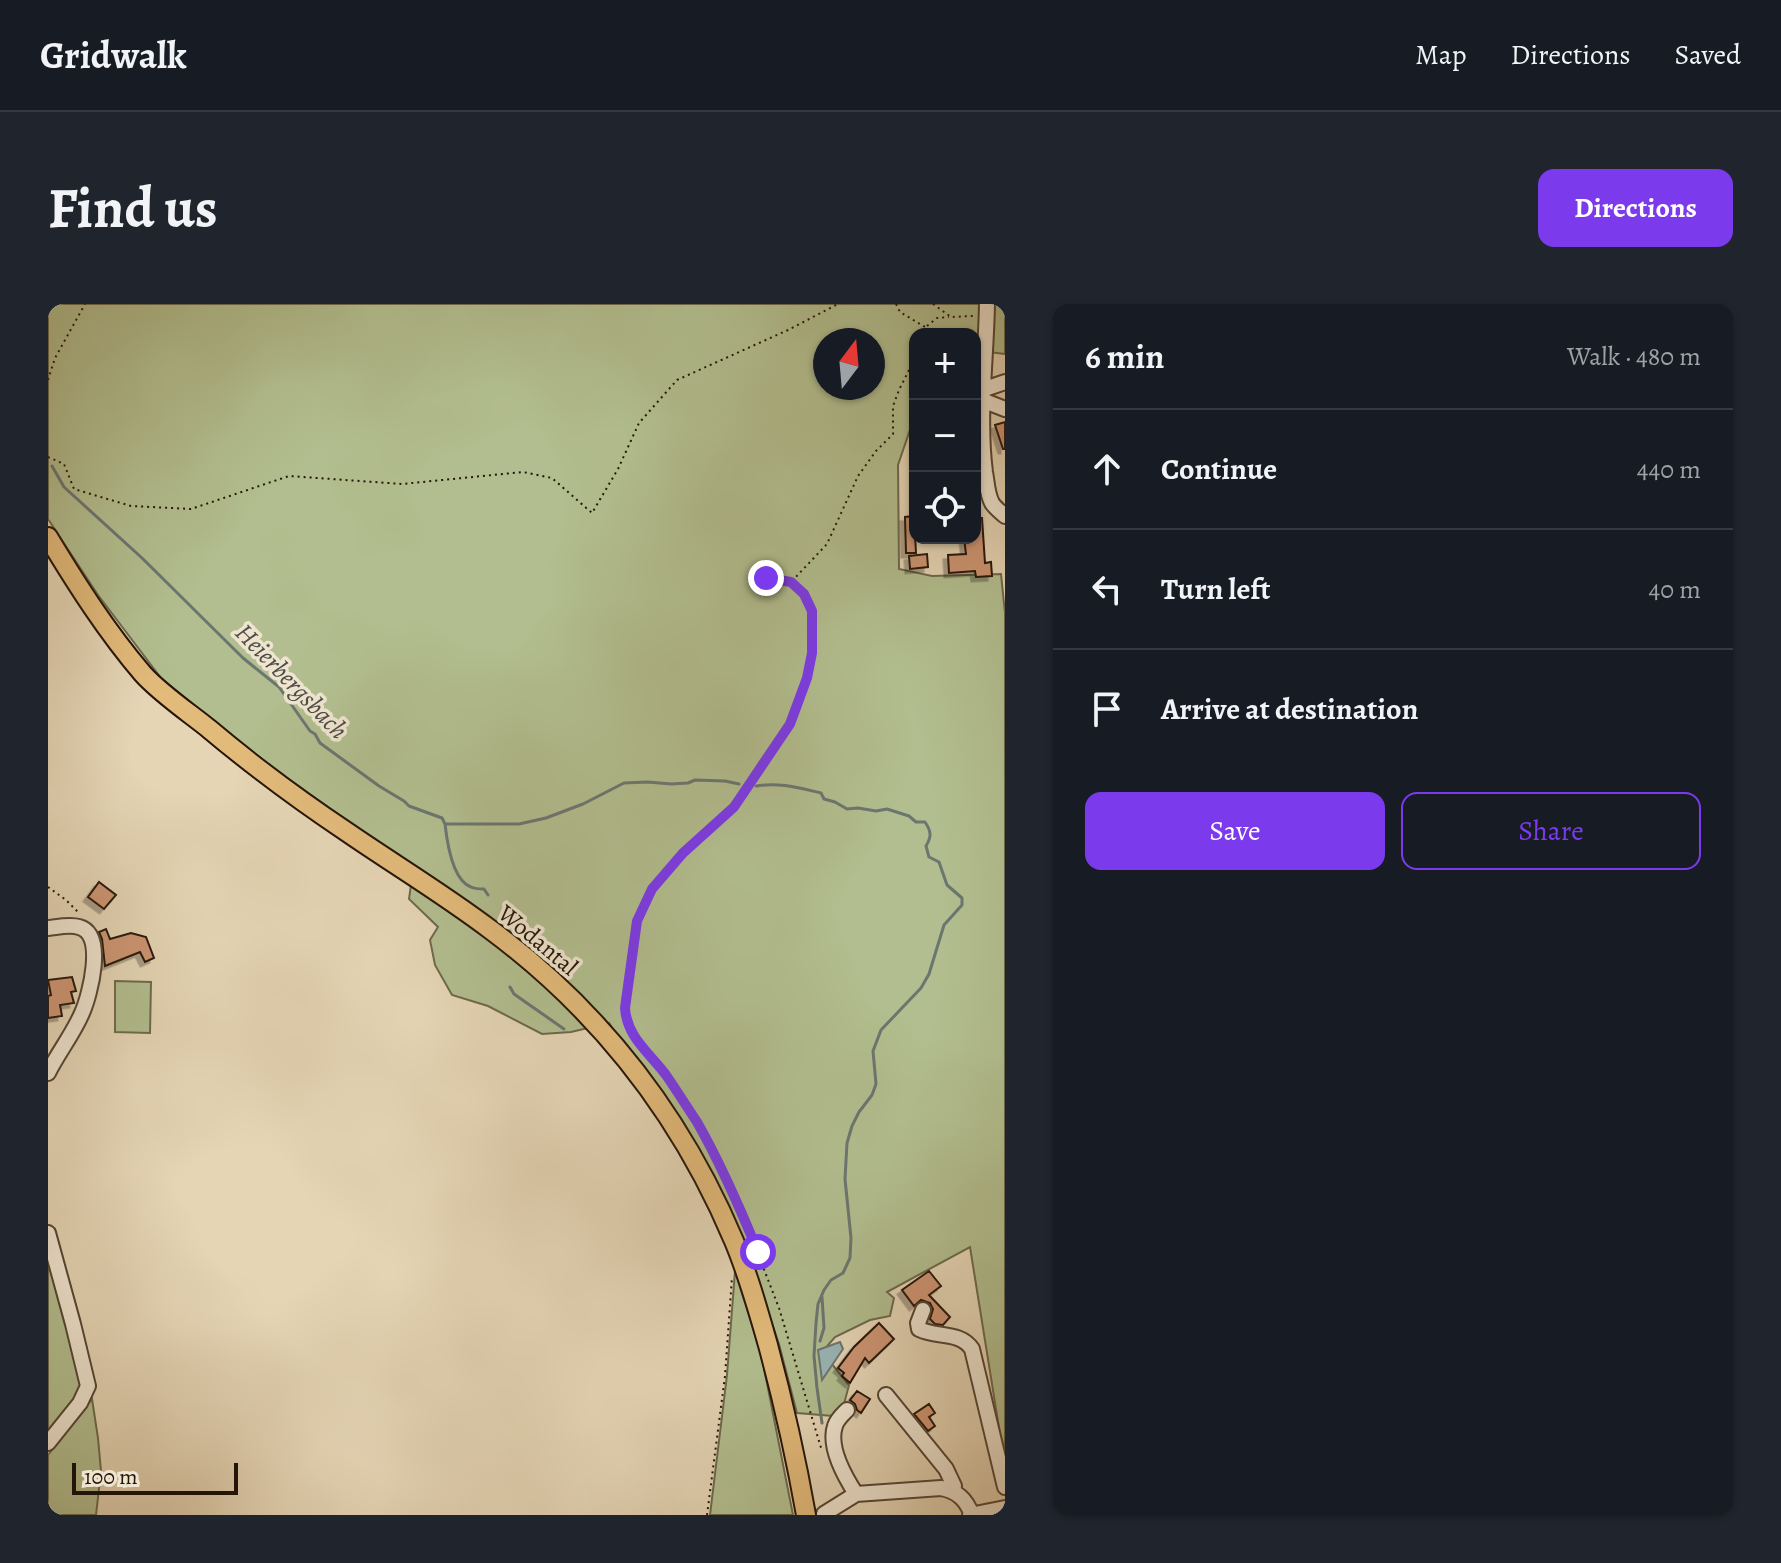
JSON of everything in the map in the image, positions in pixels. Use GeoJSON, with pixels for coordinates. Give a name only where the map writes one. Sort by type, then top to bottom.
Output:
{"type":"FeatureCollection","features":[{"type":"Feature","properties":{"kind":"main road","name":"Wodantal"},"geometry":{"type":"LineString","coordinates":[[48,537],[83,596],[145,676],[242,756],[345,831],[469,914],[541,970],[614,1042],[642,1076],[702,1172],[736,1244],[815,1514]]}},
{"type":"Feature","properties":{"kind":"street"},"geometry":{"type":"LineString","coordinates":[[986,310],[982,395],[984,460],[988,494],[1005,516]]}},
{"type":"Feature","properties":{"kind":"street"},"geometry":{"type":"LineString","coordinates":[[982,395],[1005,382]]}},
{"type":"Feature","properties":{"kind":"street"},"geometry":{"type":"LineString","coordinates":[[982,395],[1005,409]]}},
{"type":"Feature","properties":{"kind":"street"},"geometry":{"type":"LineString","coordinates":[[48,928],[78,927],[87,931],[93,940],[94,954],[88,995],[81,1014],[48,1073]]}},
{"type":"Feature","properties":{"kind":"street"},"geometry":{"type":"LineString","coordinates":[[48,1233],[88,1386],[80,1403],[48,1443]]}},
{"type":"Feature","properties":{"kind":"street"},"geometry":{"type":"LineString","coordinates":[[923,1310],[919,1329],[963,1339],[972,1349],[1005,1487]]}},
{"type":"Feature","properties":{"kind":"street"},"geometry":{"type":"LineString","coordinates":[[886,1395],[946,1469],[953,1490]]}},
{"type":"Feature","properties":{"kind":"street"},"geometry":{"type":"LineString","coordinates":[[847,1410],[834,1427],[834,1437],[842,1472],[856,1494]]}},
{"type":"Feature","properties":{"kind":"street"},"geometry":{"type":"LineString","coordinates":[[815,1514],[856,1494],[941,1488],[953,1490],[964,1499],[971,1515],[1005,1508]]}},
{"type":"Feature","properties":{"kind":"path"},"geometry":{"type":"LineString","coordinates":[[48,380],[55,358],[85,304]]}},
{"type":"Feature","properties":{"kind":"path"},"geometry":{"type":"LineString","coordinates":[[48,457],[64,464],[74,489],[131,506],[191,509],[289,476],[402,484],[523,472],[552,478],[592,513],[618,469],[639,423],[677,380],[838,304]]}},
{"type":"Feature","properties":{"kind":"path"},"geometry":{"type":"LineString","coordinates":[[896,304],[900,312],[925,327],[937,318],[986,310]]}},
{"type":"Feature","properties":{"kind":"path"},"geometry":{"type":"LineString","coordinates":[[933,304],[951,317]]}},
{"type":"Feature","properties":{"kind":"path"},"geometry":{"type":"LineString","coordinates":[[791,582],[827,544],[858,476],[893,434],[893,406],[909,371]]}},
{"type":"Feature","properties":{"kind":"path"},"geometry":{"type":"LineString","coordinates":[[766,578],[791,582],[804,594],[812,611],[812,653],[807,678],[790,724],[734,807],[683,853],[652,889],[637,921],[625,1008],[626,1021],[636,1040],[665,1073],[696,1121],[742,1213],[779,1308],[821,1449]]}},
{"type":"Feature","properties":{"kind":"path"},"geometry":{"type":"LineString","coordinates":[[48,887],[80,914],[87,931]]}},
{"type":"Feature","properties":{"kind":"path"},"geometry":{"type":"LineString","coordinates":[[707,1515],[725,1376],[732,1278]]}},
{"type":"Feature","properties":{"kind":"green space"},"geometry":{"type":"Polygon","coordinates":[[[48,304],[984,304],[981,362],[981,328],[909,328],[909,433],[898,465],[899,569],[932,576],[1001,574],[1005,613],[1005,1465],[970,1247],[887,1292],[894,1298],[890,1316],[870,1320],[835,1337],[822,1352],[849,1385],[843,1408],[833,1416],[797,1413],[761,1291],[677,1120],[651,1077],[609,1023],[571,1032],[542,1034],[488,1006],[452,995],[435,965],[430,940],[438,927],[409,899],[411,885],[459,896],[253,754],[161,678],[98,595],[48,519],[48,304]]]}},
{"type":"Feature","properties":{"kind":"green space"},"geometry":{"type":"Polygon","coordinates":[[[989,304],[1005,304],[1005,354],[989,352],[989,304]]]}},
{"type":"Feature","properties":{"kind":"green space"},"geometry":{"type":"Polygon","coordinates":[[[115,981],[151,982],[150,1033],[115,1032],[115,981]]]}},
{"type":"Feature","properties":{"kind":"green space"},"geometry":{"type":"Polygon","coordinates":[[[48,1248],[84,1387],[48,1438],[48,1248]]]}},
{"type":"Feature","properties":{"kind":"green space"},"geometry":{"type":"Polygon","coordinates":[[[735,1271],[761,1353],[793,1515],[710,1515],[727,1375],[735,1271]]]}},
{"type":"Feature","properties":{"kind":"green space"},"geometry":{"type":"Polygon","coordinates":[[[92,1399],[101,1471],[96,1515],[48,1515],[48,1455],[92,1399]]]}},
{"type":"Feature","properties":{"kind":"water"},"geometry":{"type":"Polygon","coordinates":[[[840,1342],[843,1349],[822,1380],[818,1350],[840,1342]]]}},
{"type":"Feature","properties":{"kind":"building"},"geometry":{"type":"Polygon","coordinates":[[[1005,422],[1005,449],[1003,449],[995,425],[1005,422]]]}},
{"type":"Feature","properties":{"kind":"building"},"geometry":{"type":"Polygon","coordinates":[[[905,517],[909,517],[909,544],[916,544],[916,553],[906,553],[905,517]]]}},
{"type":"Feature","properties":{"kind":"building"},"geometry":{"type":"Polygon","coordinates":[[[982,518],[985,563],[991,562],[992,576],[976,577],[975,571],[949,573],[948,555],[966,554],[965,544],[981,544],[982,518]]]}},
{"type":"Feature","properties":{"kind":"building"},"geometry":{"type":"Polygon","coordinates":[[[927,554],[928,567],[910,569],[909,556],[927,554]]]}},
{"type":"Feature","properties":{"kind":"building"},"geometry":{"type":"Polygon","coordinates":[[[99,882],[116,895],[104,909],[88,897],[99,882]]]}},
{"type":"Feature","properties":{"kind":"building"},"geometry":{"type":"Polygon","coordinates":[[[106,929],[110,939],[131,933],[146,937],[154,958],[145,962],[140,952],[105,966],[99,932],[106,929]]]}},
{"type":"Feature","properties":{"kind":"building"},"geometry":{"type":"Polygon","coordinates":[[[72,977],[76,991],[71,992],[74,1003],[60,1005],[62,1016],[48,1018],[48,996],[51,995],[48,980],[72,977]]]}},
{"type":"Feature","properties":{"kind":"building"},"geometry":{"type":"Polygon","coordinates":[[[929,1271],[941,1286],[929,1295],[950,1317],[943,1325],[935,1324],[930,1319],[933,1309],[930,1303],[921,1300],[914,1306],[902,1290],[929,1271]]]}},
{"type":"Feature","properties":{"kind":"building"},"geometry":{"type":"Polygon","coordinates":[[[879,1323],[894,1339],[869,1363],[865,1358],[850,1383],[838,1368],[879,1323]]]}},
{"type":"Feature","properties":{"kind":"building"},"geometry":{"type":"Polygon","coordinates":[[[857,1391],[870,1399],[861,1413],[850,1400],[857,1391]]]}},
{"type":"Feature","properties":{"kind":"building"},"geometry":{"type":"Polygon","coordinates":[[[929,1404],[935,1413],[929,1417],[935,1426],[928,1431],[914,1414],[929,1404]]]}},
{"type":"Feature","properties":{"kind":"waterway","name":"Heierbergsbach"},"geometry":{"type":"LineString","coordinates":[[52,466],[64,487],[142,558],[243,658],[279,687],[320,743],[409,806],[442,818],[445,824],[519,824],[546,818],[624,783],[671,784],[695,780],[739,784]]}},
{"type":"Feature","properties":{"kind":"waterway","name":"Heierbergsbach"},"geometry":{"type":"LineString","coordinates":[[756,786],[773,785],[821,793],[824,799],[847,809],[887,809],[909,816],[916,822],[925,822],[930,834],[926,846],[929,857],[939,862],[947,885],[962,898],[962,905],[944,925],[929,974],[921,988],[881,1030],[873,1051],[876,1084],[852,1126],[847,1143],[845,1179],[850,1258],[843,1273],[831,1280],[824,1290],[818,1304],[816,1323],[814,1356],[822,1423]]}},
{"type":"Feature","properties":{"kind":"waterway"},"geometry":{"type":"LineString","coordinates":[[445,824],[452,860],[459,877],[471,887],[484,889],[488,895]]}},
{"type":"Feature","properties":{"kind":"waterway"},"geometry":{"type":"LineString","coordinates":[[510,987],[514,994],[564,1029]]}},
{"type":"Feature","properties":{"kind":"waterway"},"geometry":{"type":"LineString","coordinates":[[820,1341],[824,1328],[822,1297]]}},
{"type":"Feature","properties":{"kind":"route"},"geometry":{"type":"LineString","coordinates":[[758,1252],[713,1151],[665,1073],[636,1040],[626,1021],[625,1008],[637,921],[652,889],[683,853],[734,807],[790,724],[807,678],[812,653],[812,611],[804,594],[791,582],[766,578]]}}]}
